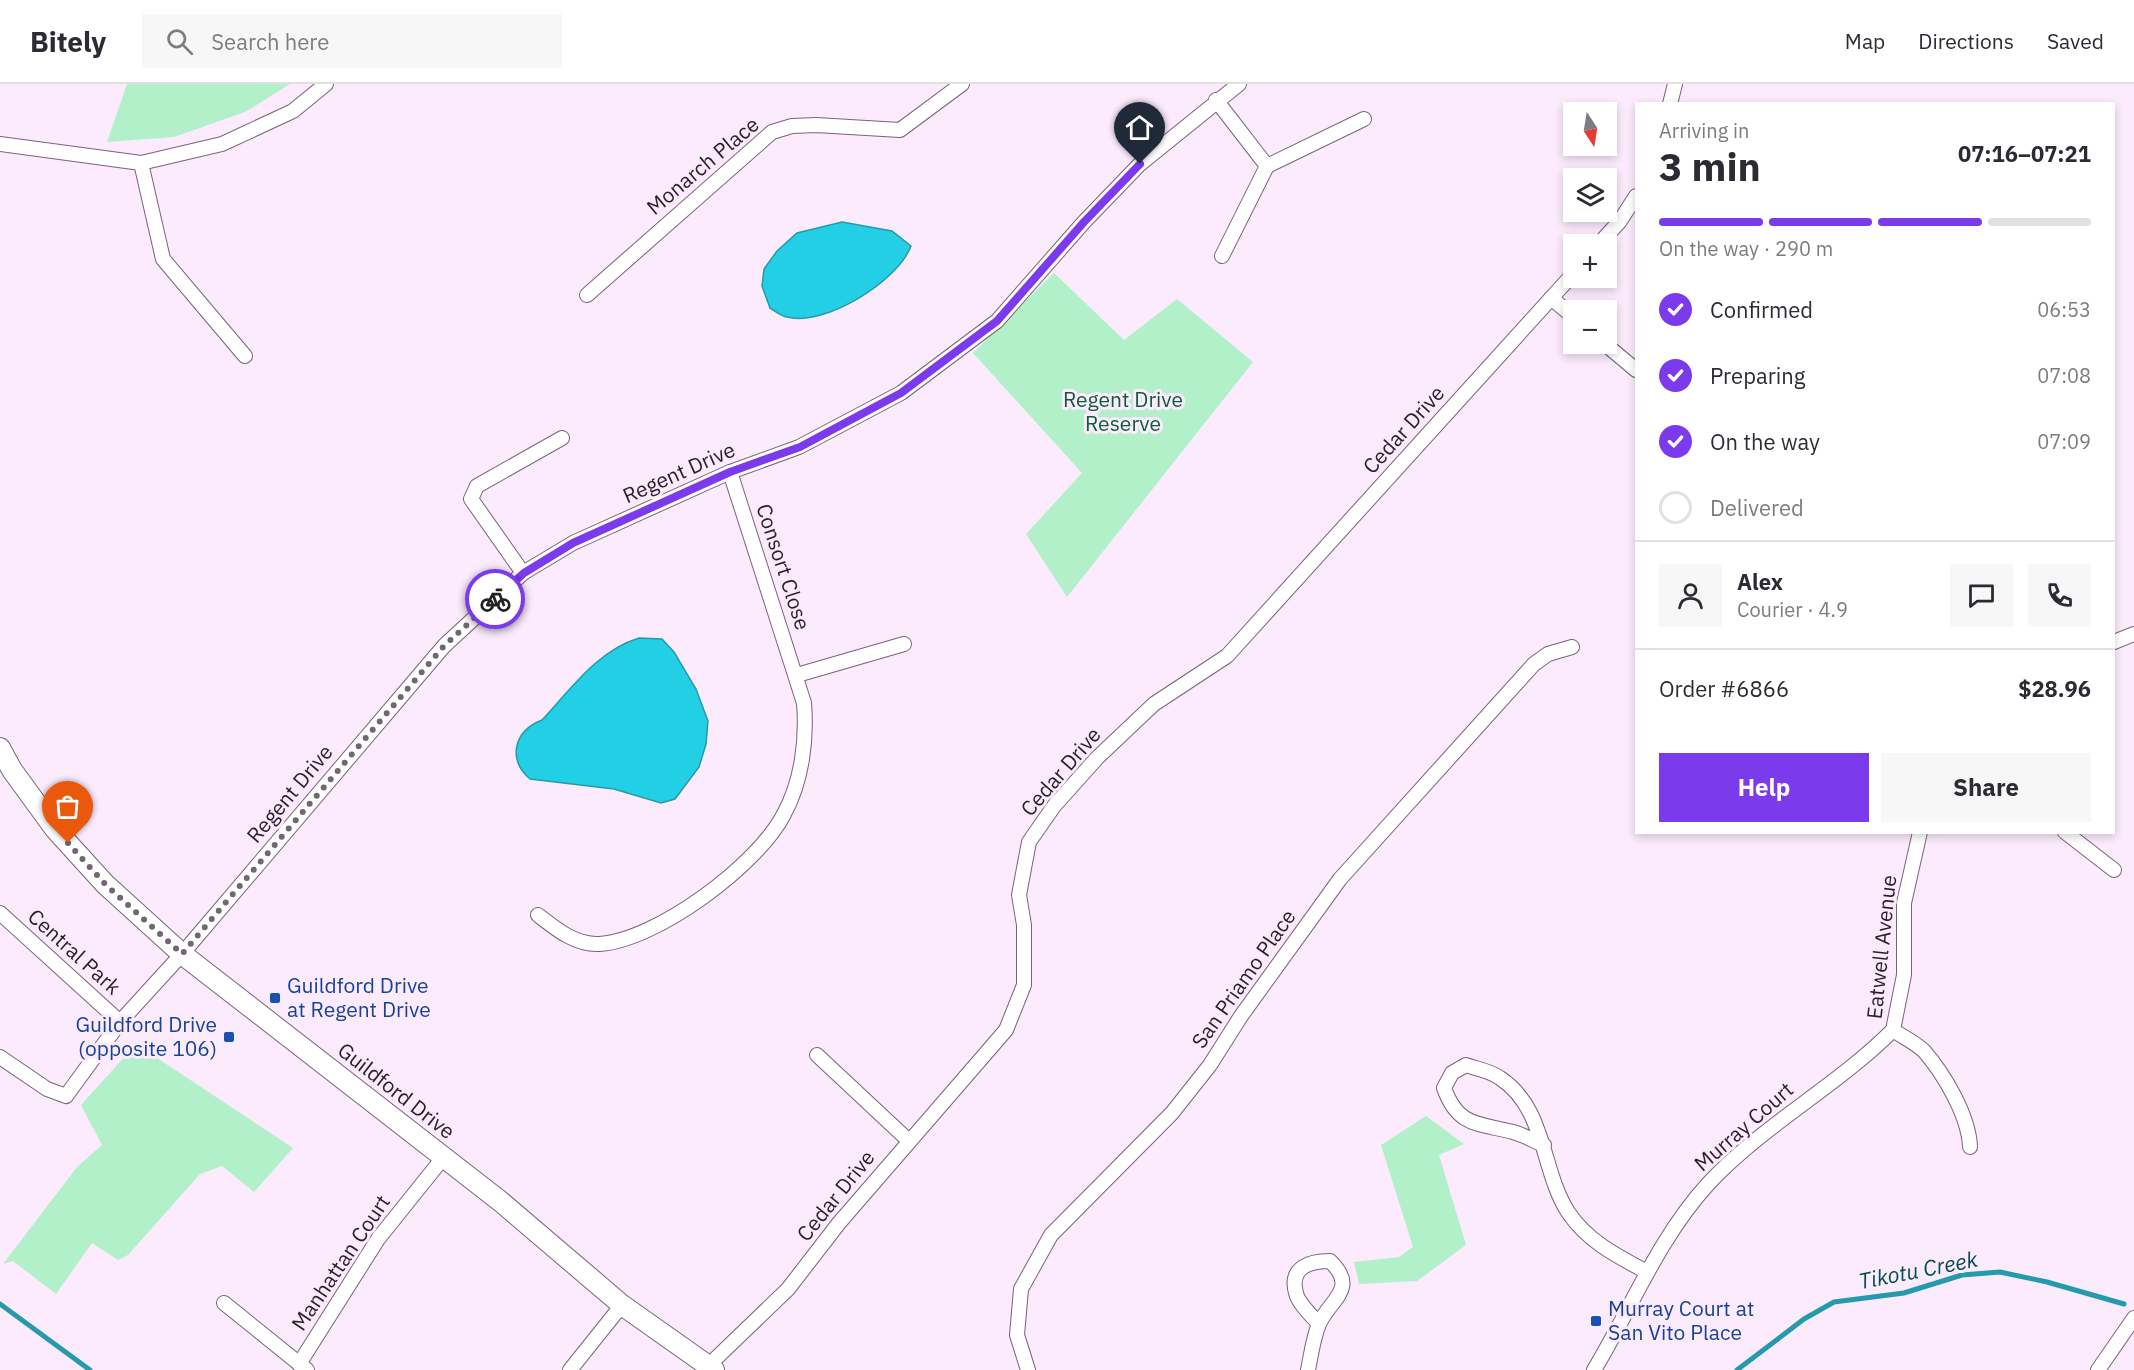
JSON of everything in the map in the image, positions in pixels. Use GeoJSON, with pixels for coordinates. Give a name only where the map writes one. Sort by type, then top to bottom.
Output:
{"type":"FeatureCollection","features":[{"type":"Feature","properties":{"kind":"street"},"geometry":{"type":"LineString","coordinates":[[0,144],[141,163],[222,144],[293,111],[326,84]]}},
{"type":"Feature","properties":{"kind":"street","name":"Monarch Place"},"geometry":{"type":"LineString","coordinates":[[587,295],[772,132],[792,126],[816,125],[900,130],[962,84]]}},
{"type":"Feature","properties":{"kind":"street","name":"Regent Drive"},"geometry":{"type":"LineString","coordinates":[[182,954],[444,646],[524,573],[573,543],[730,472],[800,447],[901,393],[951,358],[997,321],[1084,222],[1140,164],[1216,100],[1239,84]]}},
{"type":"Feature","properties":{"kind":"street"},"geometry":{"type":"LineString","coordinates":[[1670,102],[1675,84]]}},
{"type":"Feature","properties":{"kind":"street"},"geometry":{"type":"LineString","coordinates":[[1216,100],[1267,166]]}},
{"type":"Feature","properties":{"kind":"street"},"geometry":{"type":"LineString","coordinates":[[1222,256],[1267,166],[1364,119]]}},
{"type":"Feature","properties":{"kind":"street"},"geometry":{"type":"LineString","coordinates":[[141,163],[164,259],[245,356]]}},
{"type":"Feature","properties":{"kind":"street"},"geometry":{"type":"LineString","coordinates":[[1608,234],[1620,221],[1635,198]]}},
{"type":"Feature","properties":{"kind":"street","name":"Cedar Drive"},"geometry":{"type":"LineString","coordinates":[[712,1368],[788,1289],[839,1223],[1006,1030],[1024,985],[1024,925],[1018,895],[1029,842],[1054,806],[1097,758],[1154,704],[1227,656],[1563,285]]}},
{"type":"Feature","properties":{"kind":"street"},"geometry":{"type":"LineString","coordinates":[[1551,298],[1563,308]]}},
{"type":"Feature","properties":{"kind":"street"},"geometry":{"type":"LineString","coordinates":[[1617,354],[1635,369]]}},
{"type":"Feature","properties":{"kind":"street"},"geometry":{"type":"LineString","coordinates":[[524,573],[471,499],[477,486],[562,438]]}},
{"type":"Feature","properties":{"kind":"street","name":"Consort Close"},"geometry":{"type":"LineString","coordinates":[[538,915],[567,937],[597,944],[637,937],[727,881],[764,846],[785,813],[800,771],[806,726],[804,703],[797,675],[730,472]]}},
{"type":"Feature","properties":{"kind":"street"},"geometry":{"type":"LineString","coordinates":[[2115,642],[2134,634]]}},
{"type":"Feature","properties":{"kind":"street"},"geometry":{"type":"LineString","coordinates":[[797,675],[904,644]]}},
{"type":"Feature","properties":{"kind":"street","name":"San Priamo Place"},"geometry":{"type":"LineString","coordinates":[[1028,1370],[1017,1335],[1021,1289],[1051,1235],[1172,1113],[1210,1065],[1241,1016],[1340,879],[1534,664],[1548,654],[1572,647]]}},
{"type":"Feature","properties":{"kind":"street","name":"Guildford Drive"},"geometry":{"type":"LineString","coordinates":[[0,748],[12,770],[55,829],[105,884],[182,954],[500,1201],[622,1305],[712,1368]]}},
{"type":"Feature","properties":{"kind":"street","name":"Eatwell Avenue"},"geometry":{"type":"LineString","coordinates":[[1920,834],[1904,903],[1904,975],[1893,1030],[1922,1050],[1933,1064],[1965,1118],[1970,1147]]}},
{"type":"Feature","properties":{"kind":"street"},"geometry":{"type":"LineString","coordinates":[[2068,834],[2114,870]]}},
{"type":"Feature","properties":{"kind":"street","name":"Central Park"},"geometry":{"type":"LineString","coordinates":[[0,913],[120,1022]]}},
{"type":"Feature","properties":{"kind":"street","name":"Central Park"},"geometry":{"type":"LineString","coordinates":[[0,1057],[46,1089],[66,1095],[120,1022],[182,954]]}},
{"type":"Feature","properties":{"kind":"street","name":"Murray Court"},"geometry":{"type":"LineString","coordinates":[[1594,1370],[1622,1324],[1666,1237],[1708,1184],[1758,1137],[1876,1047],[1893,1030]]}},
{"type":"Feature","properties":{"kind":"street"},"geometry":{"type":"LineString","coordinates":[[817,1055],[909,1141]]}},
{"type":"Feature","properties":{"kind":"street"},"geometry":{"type":"LineString","coordinates":[[1544,1145],[1515,1133],[1466,1121],[1451,1108],[1444,1088],[1452,1073],[1466,1065],[1501,1078],[1531,1114],[1544,1145],[1555,1188],[1568,1212],[1583,1231],[1600,1246],[1647,1272]]}},
{"type":"Feature","properties":{"kind":"street","name":"Manhattan Court"},"geometry":{"type":"LineString","coordinates":[[224,1303],[303,1367],[378,1239],[443,1158]]}},
{"type":"Feature","properties":{"kind":"street"},"geometry":{"type":"LineString","coordinates":[[1308,1370],[1319,1324],[1337,1299],[1343,1283],[1340,1271],[1330,1261],[1312,1261],[1302,1267],[1296,1276],[1296,1294],[1319,1324]]}},
{"type":"Feature","properties":{"kind":"street"},"geometry":{"type":"LineString","coordinates":[[570,1370],[622,1305]]}},
{"type":"Feature","properties":{"kind":"street"},"geometry":{"type":"LineString","coordinates":[[2098,1370],[2134,1318]]}},
{"type":"Feature","properties":{"kind":"green space"},"geometry":{"type":"Polygon","coordinates":[[[127,84],[290,84],[245,112],[174,137],[107,142],[127,84]]]}},
{"type":"Feature","properties":{"kind":"green space","name":"Regent Drive Reserve"},"geometry":{"type":"Polygon","coordinates":[[[1054,273],[1124,340],[1177,299],[1253,362],[1067,597],[1026,534],[1082,473],[973,353],[1054,273]]]}},
{"type":"Feature","properties":{"kind":"green space"},"geometry":{"type":"Polygon","coordinates":[[[136,1044],[293,1148],[254,1192],[222,1166],[200,1174],[128,1255],[118,1260],[92,1243],[56,1294],[13,1261],[3,1264],[77,1167],[102,1145],[81,1105],[136,1044]]]}},
{"type":"Feature","properties":{"kind":"green space"},"geometry":{"type":"Polygon","coordinates":[[[1426,1116],[1464,1144],[1439,1155],[1466,1245],[1417,1281],[1359,1284],[1354,1262],[1399,1257],[1413,1247],[1381,1145],[1426,1116]]]}},
{"type":"Feature","properties":{"kind":"water"},"geometry":{"type":"Polygon","coordinates":[[[842,222],[892,231],[911,246],[903,260],[891,273],[876,286],[840,308],[821,315],[803,318],[780,315],[770,308],[762,286],[764,269],[777,251],[797,233],[842,222]]]}},
{"type":"Feature","properties":{"kind":"water"},"geometry":{"type":"Polygon","coordinates":[[[639,638],[662,639],[674,652],[696,689],[708,721],[706,744],[699,767],[675,799],[661,803],[614,789],[530,779],[518,763],[516,754],[520,738],[525,731],[542,720],[597,661],[624,644],[639,638]]]}},
{"type":"Feature","properties":{"kind":"waterway","name":"Tikotu Creek"},"geometry":{"type":"LineString","coordinates":[[1737,1370],[1804,1319],[1834,1302],[1904,1293],[1962,1275],[2000,1272],[2047,1282],[2124,1304]]}},
{"type":"Feature","properties":{"kind":"waterway"},"geometry":{"type":"LineString","coordinates":[[0,1304],[90,1370]]}},
{"type":"Feature","properties":{"kind":"way so far"},"geometry":{"type":"LineString","coordinates":[[68,843],[105,884],[182,954],[444,646],[495,599]]}},
{"type":"Feature","properties":{"kind":"place","name":"Guildford Drive at Regent Drive"},"geometry":{"type":"Point","coordinates":[275,998]}},
{"type":"Feature","properties":{"kind":"place","name":"Guildford Drive (opposite 106)"},"geometry":{"type":"Point","coordinates":[229,1037]}},
{"type":"Feature","properties":{"kind":"place","name":"Murray Court at San Vito Place"},"geometry":{"type":"Point","coordinates":[1596,1321]}},
{"type":"Feature","properties":{"kind":"route"},"geometry":{"type":"LineString","coordinates":[[495,599],[524,573],[573,543],[730,472],[800,447],[901,393],[951,358],[997,321],[1084,222],[1140,164]]}}]}
